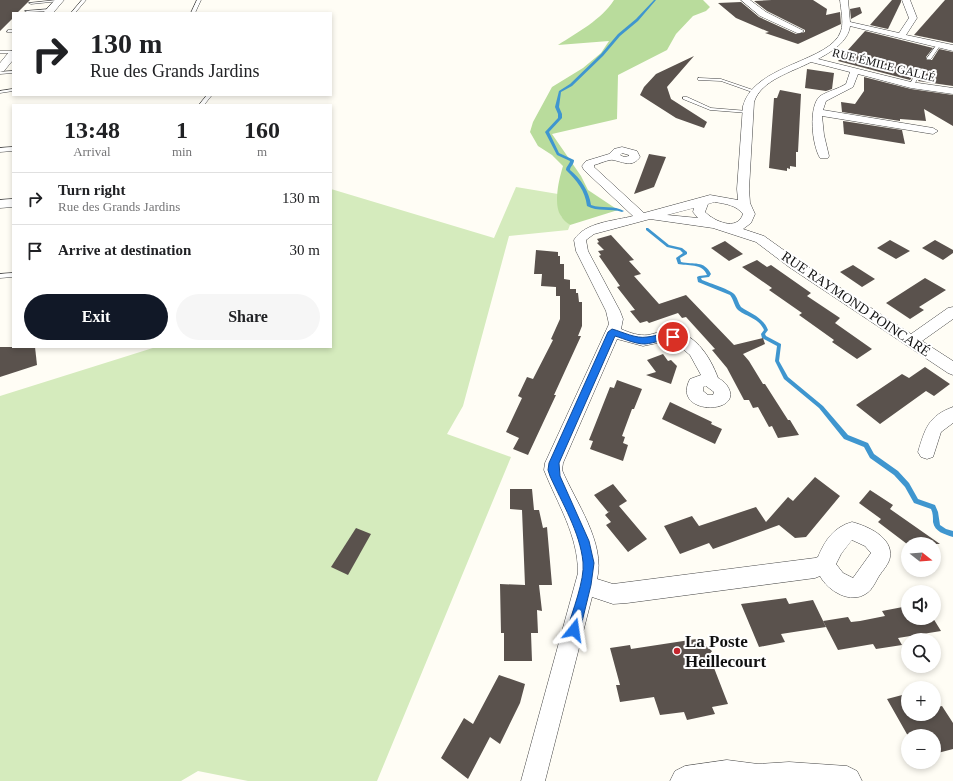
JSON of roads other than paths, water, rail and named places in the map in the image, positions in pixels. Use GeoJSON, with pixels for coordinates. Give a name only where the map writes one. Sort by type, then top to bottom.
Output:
{"type":"FeatureCollection","features":[{"type":"Feature","properties":{"kind":"street"},"geometry":{"type":"LineString","coordinates":[[745,0],[763,14],[800,31]]}},
{"type":"Feature","properties":{"kind":"street"},"geometry":{"type":"LineString","coordinates":[[615,156],[590,163],[588,168],[645,217],[737,226],[746,221],[747,214],[744,203],[744,178],[749,100],[754,91],[761,85],[828,49],[839,40],[845,31],[844,0]]}},
{"type":"Feature","properties":{"kind":"street"},"geometry":{"type":"LineString","coordinates":[[902,35],[913,18],[906,0]]}},
{"type":"Feature","properties":{"kind":"street"},"geometry":{"type":"LineString","coordinates":[[50,11],[59,1]]}},
{"type":"Feature","properties":{"kind":"street"},"geometry":{"type":"LineString","coordinates":[[845,23],[953,48]]}},
{"type":"Feature","properties":{"kind":"street"},"geometry":{"type":"LineString","coordinates":[[0,69],[9,55]]}},
{"type":"Feature","properties":{"kind":"street","name":"RUE ÉMILE GALLÉ"},"geometry":{"type":"LineString","coordinates":[[809,59],[911,85],[953,92]]}},
{"type":"Feature","properties":{"kind":"street"},"geometry":{"type":"LineString","coordinates":[[824,156],[820,146],[817,112],[818,107],[822,99],[850,85],[855,71]]}},
{"type":"Feature","properties":{"kind":"street"},"geometry":{"type":"LineString","coordinates":[[817,112],[933,131]]}},
{"type":"Feature","properties":{"kind":"street"},"geometry":{"type":"LineString","coordinates":[[718,225],[706,220],[699,212],[701,203],[710,200],[744,178]]}},
{"type":"Feature","properties":{"kind":"street"},"geometry":{"type":"LineString","coordinates":[[534,781],[588,574],[587,552],[584,541],[555,476],[553,470],[554,463],[616,324],[616,319],[582,251],[580,240],[590,231],[645,217],[676,207],[710,200],[730,200],[736,203],[747,214]]}},
{"type":"Feature","properties":{"kind":"street"},"geometry":{"type":"LineString","coordinates":[[0,204],[12,203]]}},
{"type":"Feature","properties":{"kind":"street","name":"RUE RAYMOND POINCARÉ"},"geometry":{"type":"LineString","coordinates":[[747,214],[760,239]]}},
{"type":"Feature","properties":{"kind":"street","name":"RUE RAYMOND POINCARÉ"},"geometry":{"type":"LineString","coordinates":[[718,225],[760,239],[794,264],[953,369]]}},
{"type":"Feature","properties":{"kind":"street"},"geometry":{"type":"LineString","coordinates":[[911,341],[953,312]]}},
{"type":"Feature","properties":{"kind":"street"},"geometry":{"type":"LineString","coordinates":[[612,332],[638,340],[647,341],[667,336],[687,342],[706,366],[712,382]]}},
{"type":"Feature","properties":{"kind":"street"},"geometry":{"type":"LineString","coordinates":[[927,452],[934,428],[953,414]]}},
{"type":"Feature","properties":{"kind":"street"},"geometry":{"type":"LineString","coordinates":[[586,585],[613,594],[627,593],[815,568],[826,564]]}},
{"type":"Feature","properties":{"kind":"street"},"geometry":{"type":"LineString","coordinates":[[685,781],[727,775],[756,780],[789,777],[847,781]]}},
{"type":"Feature","properties":{"kind":"lane"},"geometry":{"type":"LineString","coordinates":[[74,12],[84,0]]}},
{"type":"Feature","properties":{"kind":"lane"},"geometry":{"type":"LineString","coordinates":[[193,12],[199,0]]}},
{"type":"Feature","properties":{"kind":"lane"},"geometry":{"type":"LineString","coordinates":[[31,2],[59,1]]}},
{"type":"Feature","properties":{"kind":"lane"},"geometry":{"type":"LineString","coordinates":[[27,11],[50,11]]}},
{"type":"Feature","properties":{"kind":"lane"},"geometry":{"type":"LineString","coordinates":[[929,58],[939,44]]}},
{"type":"Feature","properties":{"kind":"lane"},"geometry":{"type":"LineString","coordinates":[[0,52],[9,55]]}},
{"type":"Feature","properties":{"kind":"lane"},"geometry":{"type":"LineString","coordinates":[[911,85],[921,70]]}},
{"type":"Feature","properties":{"kind":"lane"},"geometry":{"type":"LineString","coordinates":[[0,73],[12,72]]}},
{"type":"Feature","properties":{"kind":"lane"},"geometry":{"type":"LineString","coordinates":[[700,79],[728,81],[754,91]]}},
{"type":"Feature","properties":{"kind":"lane"},"geometry":{"type":"LineString","coordinates":[[0,92],[12,90]]}},
{"type":"Feature","properties":{"kind":"lane"},"geometry":{"type":"LineString","coordinates":[[202,104],[209,96]]}},
{"type":"Feature","properties":{"kind":"lane"},"geometry":{"type":"LineString","coordinates":[[685,98],[710,109],[748,112]]}},
{"type":"Feature","properties":{"kind":"lane"},"geometry":{"type":"LineString","coordinates":[[0,150],[12,149]]}},
{"type":"Feature","properties":{"kind":"lane"},"geometry":{"type":"LineString","coordinates":[[0,276],[12,275]]}},
{"type":"Feature","properties":{"kind":"waterway"},"geometry":{"type":"LineString","coordinates":[[622,211],[589,206],[587,196],[582,186],[576,177],[568,170],[572,160],[558,154],[547,132],[560,118],[557,107],[560,92],[571,85],[602,55],[619,35],[637,20],[655,0]]}},
{"type":"Feature","properties":{"kind":"waterway"},"geometry":{"type":"LineString","coordinates":[[647,229],[668,246],[681,249],[686,253],[678,258],[679,263],[700,265],[704,267],[709,274],[708,276],[699,277],[700,281],[732,294],[739,308],[762,322],[766,330],[763,334],[764,337],[779,345],[777,361],[786,378],[821,407],[846,437],[866,445],[872,456],[896,473],[907,485],[916,501],[933,507],[938,527],[945,532],[953,534]]}},
{"type":"Feature","properties":{"kind":"place","name":"La Poste Heillecourt"},"geometry":{"type":"Point","coordinates":[677,651]}}]}
